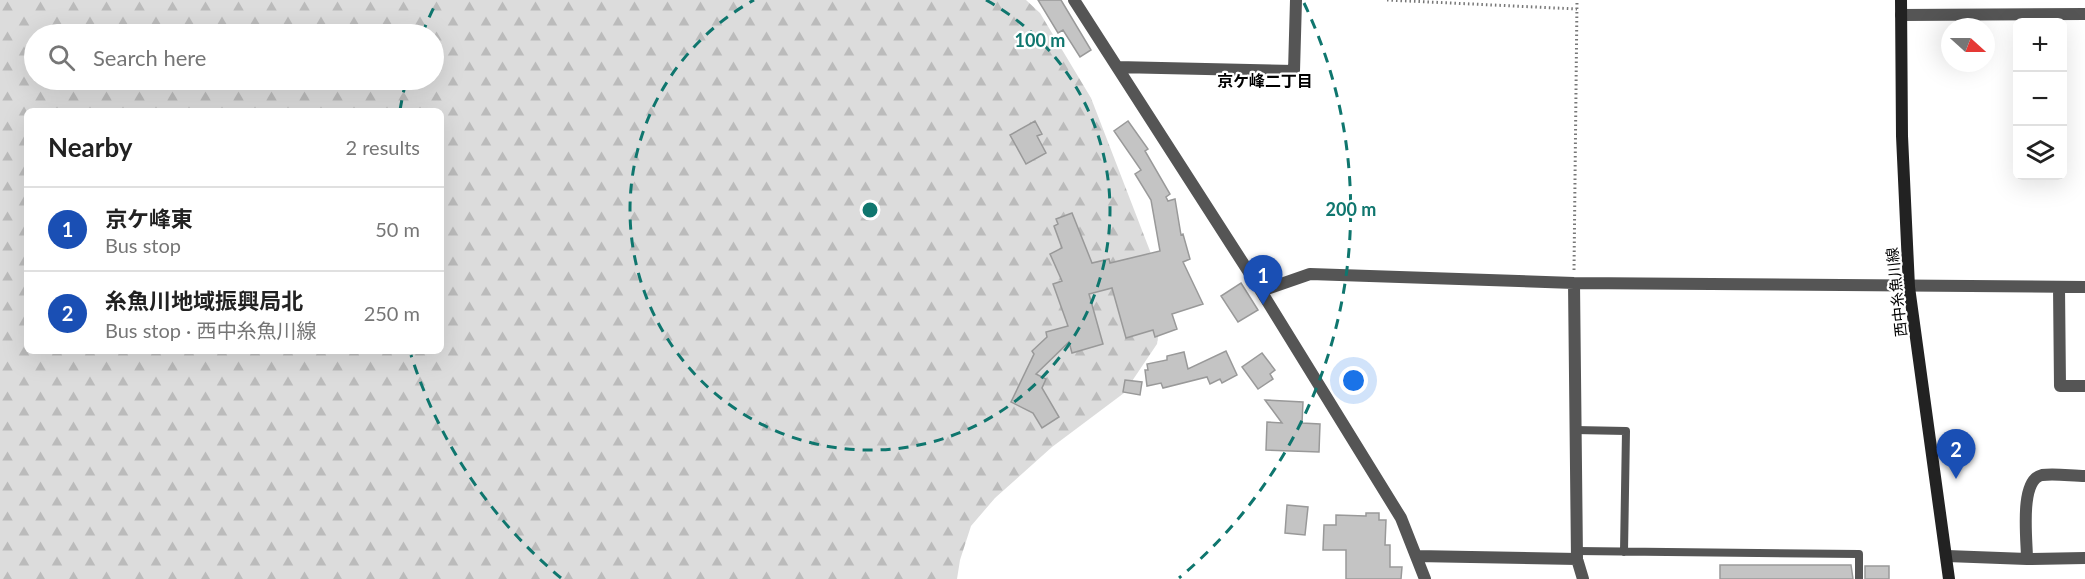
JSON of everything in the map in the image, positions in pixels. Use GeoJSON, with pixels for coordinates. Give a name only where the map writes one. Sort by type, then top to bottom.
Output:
{"type":"FeatureCollection","features":[{"type":"Feature","properties":{"kind":"main road","name":"西中糸魚川線"},"geometry":{"type":"LineString","coordinates":[[1901,0],[1902,136],[1909,287],[1949,579]]}},
{"type":"Feature","properties":{"kind":"street"},"geometry":{"type":"LineString","coordinates":[[1074,0],[1261,291],[1401,518],[1425,579]]}},
{"type":"Feature","properties":{"kind":"street"},"geometry":{"type":"LineString","coordinates":[[1117,68],[1294,71],[1296,0]]}},
{"type":"Feature","properties":{"kind":"street"},"geometry":{"type":"LineString","coordinates":[[1901,15],[2085,14]]}},
{"type":"Feature","properties":{"kind":"street"},"geometry":{"type":"LineString","coordinates":[[1261,291],[1310,274],[1574,283],[2085,287]]}},
{"type":"Feature","properties":{"kind":"street"},"geometry":{"type":"LineString","coordinates":[[1574,283],[1577,555],[1583,579]]}},
{"type":"Feature","properties":{"kind":"street"},"geometry":{"type":"LineString","coordinates":[[2059,287],[2060,386],[2085,386]]}},
{"type":"Feature","properties":{"kind":"street"},"geometry":{"type":"LineString","coordinates":[[2027,559],[2026,495],[2032,481],[2041,475],[2085,476]]}},
{"type":"Feature","properties":{"kind":"street"},"geometry":{"type":"LineString","coordinates":[[1416,556],[1577,555]]}},
{"type":"Feature","properties":{"kind":"street"},"geometry":{"type":"LineString","coordinates":[[1947,556],[2027,559],[2085,558]]}},
{"type":"Feature","properties":{"kind":"lane"},"geometry":{"type":"LineString","coordinates":[[1575,430],[1626,431],[1624,552]]}},
{"type":"Feature","properties":{"kind":"lane"},"geometry":{"type":"LineString","coordinates":[[1577,555],[1624,552],[1859,554],[1859,579]]}},
{"type":"Feature","properties":{"kind":"path"},"geometry":{"type":"LineString","coordinates":[[1386,0],[1577,9]]}},
{"type":"Feature","properties":{"kind":"path"},"geometry":{"type":"LineString","coordinates":[[1574,283],[1577,0]]}},
{"type":"Feature","properties":{"kind":"green space"},"geometry":{"type":"Polygon","coordinates":[[[0,0],[1026,0],[1040,13],[1091,98],[1150,251],[1164,298],[1157,344],[1124,393],[1052,447],[995,498],[971,526],[960,560],[957,579],[0,579],[0,0]]]}},
{"type":"Feature","properties":{"kind":"building"},"geometry":{"type":"Polygon","coordinates":[[[1038,0],[1061,0],[1091,50],[1080,57],[1063,30],[1058,33],[1038,0]]]}},
{"type":"Feature","properties":{"kind":"building"},"geometry":{"type":"Polygon","coordinates":[[[1035,121],[1042,134],[1037,136],[1046,153],[1026,164],[1010,135],[1035,121]]]}},
{"type":"Feature","properties":{"kind":"building"},"geometry":{"type":"Polygon","coordinates":[[[1128,121],[1148,149],[1145,151],[1170,194],[1166,197],[1168,201],[1175,199],[1181,235],[1183,234],[1190,259],[1183,262],[1203,304],[1172,314],[1177,329],[1155,337],[1153,330],[1126,338],[1112,288],[1089,294],[1103,344],[1072,353],[1069,342],[1036,374],[1046,379],[1042,388],[1059,417],[1042,428],[1033,413],[1011,402],[1034,354],[1032,351],[1047,337],[1046,332],[1068,326],[1053,284],[1062,281],[1050,254],[1062,248],[1054,226],[1058,224],[1056,219],[1072,213],[1092,263],[1109,259],[1110,263],[1160,251],[1151,200],[1135,174],[1141,170],[1114,131],[1128,121]]]}},
{"type":"Feature","properties":{"kind":"building"},"geometry":{"type":"Polygon","coordinates":[[[1241,283],[1258,310],[1238,322],[1221,296],[1241,283]]]}},
{"type":"Feature","properties":{"kind":"building"},"geometry":{"type":"Polygon","coordinates":[[[1226,351],[1237,375],[1222,383],[1220,379],[1210,384],[1207,377],[1163,388],[1161,383],[1147,386],[1145,370],[1148,370],[1147,364],[1167,360],[1167,356],[1184,352],[1188,369],[1226,351]]]}},
{"type":"Feature","properties":{"kind":"building"},"geometry":{"type":"Polygon","coordinates":[[[1262,353],[1275,370],[1270,374],[1273,379],[1258,389],[1242,367],[1262,353]]]}},
{"type":"Feature","properties":{"kind":"building"},"geometry":{"type":"Polygon","coordinates":[[[1125,380],[1142,382],[1140,395],[1123,392],[1125,380]]]}},
{"type":"Feature","properties":{"kind":"building"},"geometry":{"type":"Polygon","coordinates":[[[1265,400],[1303,402],[1302,423],[1320,424],[1319,452],[1266,450],[1267,422],[1282,423],[1265,400]]]}},
{"type":"Feature","properties":{"kind":"building"},"geometry":{"type":"Polygon","coordinates":[[[1287,505],[1308,507],[1305,535],[1285,533],[1287,505]]]}},
{"type":"Feature","properties":{"kind":"building"},"geometry":{"type":"Polygon","coordinates":[[[1366,513],[1379,513],[1379,520],[1386,520],[1385,545],[1390,545],[1390,567],[1402,567],[1401,579],[1346,579],[1346,550],[1323,550],[1324,525],[1336,525],[1336,515],[1366,516],[1366,513]]]}},
{"type":"Feature","properties":{"kind":"building"},"geometry":{"type":"Polygon","coordinates":[[[1720,565],[1851,565],[1853,579],[1720,579],[1720,565]]]}},
{"type":"Feature","properties":{"kind":"building"},"geometry":{"type":"Polygon","coordinates":[[[1865,566],[1889,566],[1889,579],[1865,579],[1865,566]]]}},
{"type":"Feature","properties":{"kind":"place","name":"京ケ峰東"},"geometry":{"type":"Point","coordinates":[1263,305]}},
{"type":"Feature","properties":{"kind":"place","name":"糸魚川地域振興局北"},"geometry":{"type":"Point","coordinates":[1956,479]}},
{"type":"Feature","properties":{"kind":"district","name":"京ケ峰二丁目"},"geometry":{"type":"Point","coordinates":[1265,81]}}]}
